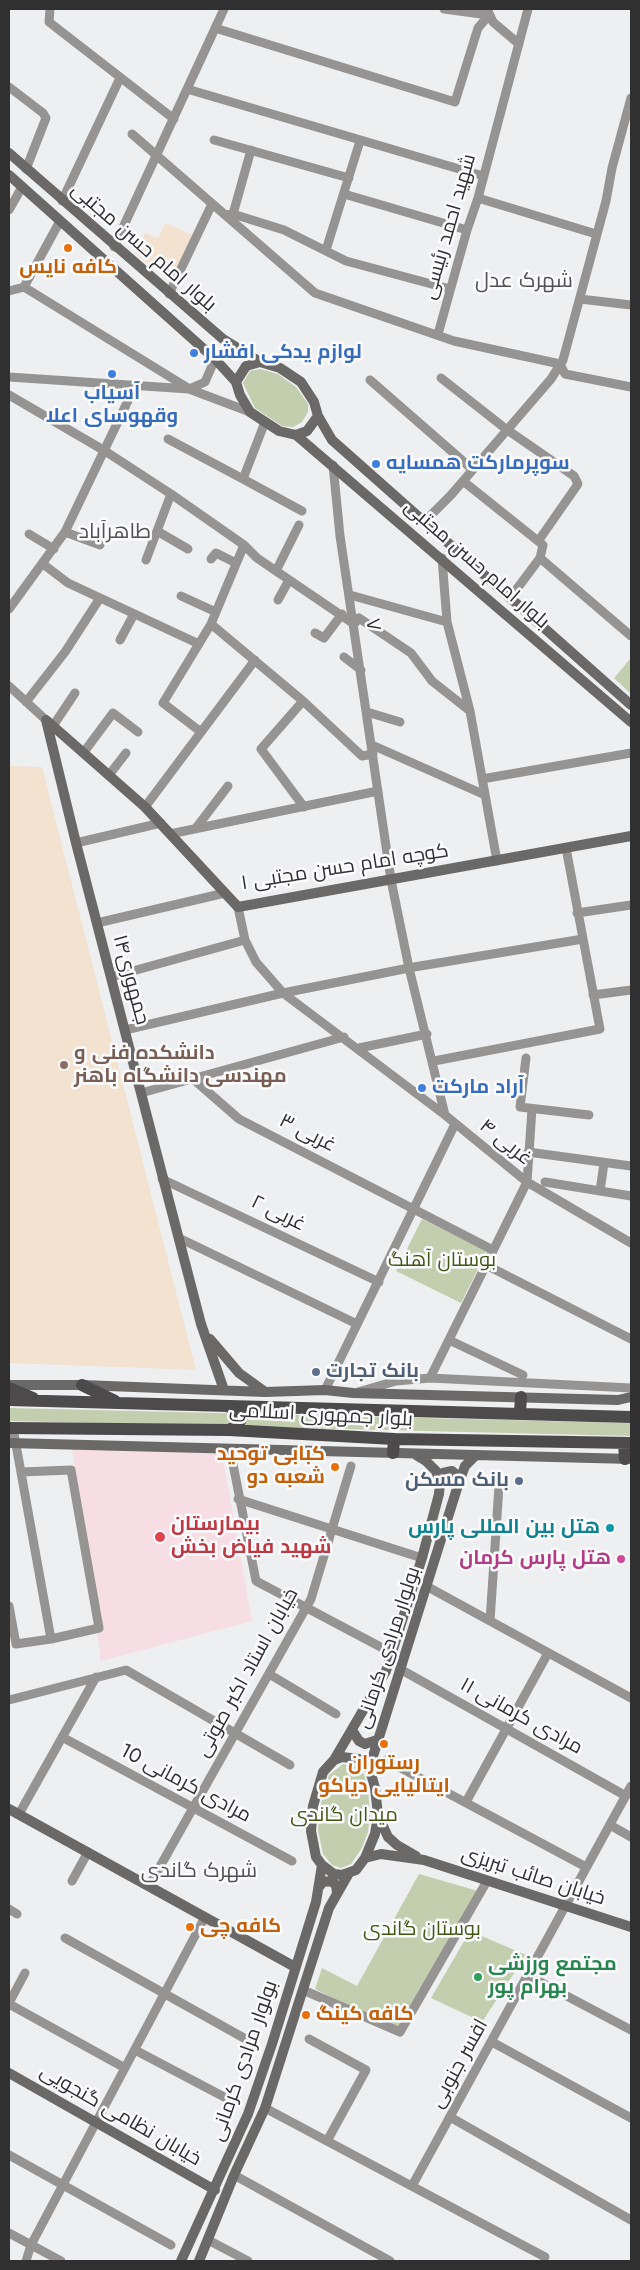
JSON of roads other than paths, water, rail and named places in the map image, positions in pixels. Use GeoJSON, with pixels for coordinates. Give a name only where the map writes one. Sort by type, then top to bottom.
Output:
{"type":"FeatureCollection","features":[{"type":"Feature","properties":{"kind":"main road"},"geometry":{"type":"LineString","coordinates":[[82,1384],[117,1403]]}},
{"type":"Feature","properties":{"kind":"main road"},"geometry":{"type":"LineString","coordinates":[[9,1386],[40,1401]]}},
{"type":"Feature","properties":{"kind":"main road"},"geometry":{"type":"LineString","coordinates":[[520,1397],[520,1413]]}},
{"type":"Feature","properties":{"kind":"main road","name":"بلوار جمهوری اسلامی"},"geometry":{"type":"LineString","coordinates":[[9,1400],[631,1417]]}},
{"type":"Feature","properties":{"kind":"main road"},"geometry":{"type":"LineString","coordinates":[[228,1406],[236,1410],[242,1417],[238,1425],[229,1430]]}},
{"type":"Feature","properties":{"kind":"main road","name":"بلوار جمهوری اسلامی"},"geometry":{"type":"LineString","coordinates":[[11,1428],[229,1430],[394,1439],[628,1443]]}},
{"type":"Feature","properties":{"kind":"main road"},"geometry":{"type":"LineString","coordinates":[[393,1453],[394,1439]]}},
{"type":"Feature","properties":{"kind":"main road"},"geometry":{"type":"LineString","coordinates":[[628,1443],[628,1459]]}},
{"type":"Feature","properties":{"kind":"street"},"geometry":{"type":"LineString","coordinates":[[50,9],[49,22],[174,120]]}},
{"type":"Feature","properties":{"kind":"street"},"geometry":{"type":"LineString","coordinates":[[114,247],[224,9]]}},
{"type":"Feature","properties":{"kind":"street"},"geometry":{"type":"LineString","coordinates":[[444,9],[488,12],[518,44]]}},
{"type":"Feature","properties":{"kind":"street","name":"شهید احمد رئیسی"},"geometry":{"type":"LineString","coordinates":[[438,334],[467,230],[478,198],[482,176],[528,9]]}},
{"type":"Feature","properties":{"kind":"street"},"geometry":{"type":"LineString","coordinates":[[215,28],[455,102],[478,28],[488,12]]}},
{"type":"Feature","properties":{"kind":"street"},"geometry":{"type":"LineString","coordinates":[[62,201],[120,78]]}},
{"type":"Feature","properties":{"kind":"street"},"geometry":{"type":"LineString","coordinates":[[9,87],[43,113],[46,118],[26,169]]}},
{"type":"Feature","properties":{"kind":"street"},"geometry":{"type":"LineString","coordinates":[[187,89],[482,176]]}},
{"type":"Feature","properties":{"kind":"street"},"geometry":{"type":"LineString","coordinates":[[424,522],[557,372],[563,360],[631,98]]}},
{"type":"Feature","properties":{"kind":"street"},"geometry":{"type":"LineString","coordinates":[[132,134],[212,204],[229,214],[315,293],[454,341],[560,364]]}},
{"type":"Feature","properties":{"kind":"street"},"geometry":{"type":"LineString","coordinates":[[214,140],[349,178]]}},
{"type":"Feature","properties":{"kind":"street"},"geometry":{"type":"LineString","coordinates":[[326,250],[360,141]]}},
{"type":"Feature","properties":{"kind":"street"},"geometry":{"type":"LineString","coordinates":[[229,214],[251,150]]}},
{"type":"Feature","properties":{"kind":"street","name":"بلوار امام حسن مجتبی"},"geometry":{"type":"LineString","coordinates":[[9,153],[114,247],[223,339],[260,362]]}},
{"type":"Feature","properties":{"kind":"street","name":"بلوار امام حسن مجتبی"},"geometry":{"type":"LineString","coordinates":[[9,175],[216,359],[236,382]]}},
{"type":"Feature","properties":{"kind":"street"},"geometry":{"type":"LineString","coordinates":[[9,210],[22,187]]}},
{"type":"Feature","properties":{"kind":"street"},"geometry":{"type":"LineString","coordinates":[[344,194],[467,230]]}},
{"type":"Feature","properties":{"kind":"street"},"geometry":{"type":"LineString","coordinates":[[478,198],[596,234]]}},
{"type":"Feature","properties":{"kind":"street"},"geometry":{"type":"LineString","coordinates":[[169,294],[212,204]]}},
{"type":"Feature","properties":{"kind":"street"},"geometry":{"type":"LineString","coordinates":[[229,214],[284,230],[346,261],[450,289]]}},
{"type":"Feature","properties":{"kind":"street"},"geometry":{"type":"LineString","coordinates":[[9,291],[24,287],[60,221]]}},
{"type":"Feature","properties":{"kind":"street"},"geometry":{"type":"LineString","coordinates":[[24,287],[189,389],[250,412],[279,432],[296,435],[307,431],[318,416],[314,402],[301,382],[280,368],[260,362],[246,366],[236,382],[240,395],[250,412]]}},
{"type":"Feature","properties":{"kind":"street"},"geometry":{"type":"LineString","coordinates":[[580,299],[631,305]]}},
{"type":"Feature","properties":{"kind":"street"},"geometry":{"type":"LineString","coordinates":[[10,379],[136,384],[189,389],[205,382],[216,359]]}},
{"type":"Feature","properties":{"kind":"street"},"geometry":{"type":"LineString","coordinates":[[560,364],[565,374],[631,387]]}},
{"type":"Feature","properties":{"kind":"street"},"geometry":{"type":"LineString","coordinates":[[441,378],[506,429],[574,476],[578,484],[539,540]]}},
{"type":"Feature","properties":{"kind":"street"},"geometry":{"type":"LineString","coordinates":[[370,380],[472,469]]}},
{"type":"Feature","properties":{"kind":"street"},"geometry":{"type":"LineString","coordinates":[[9,609],[65,532],[136,384]]}},
{"type":"Feature","properties":{"kind":"street"},"geometry":{"type":"LineString","coordinates":[[9,395],[105,451],[171,494],[244,545],[257,558],[342,614],[354,624],[359,618],[411,653],[432,681],[470,712]]}},
{"type":"Feature","properties":{"kind":"street","name":"بلوار امام حسن مجتبی"},"geometry":{"type":"LineString","coordinates":[[318,416],[332,440],[631,705]]}},
{"type":"Feature","properties":{"kind":"street"},"geometry":{"type":"LineString","coordinates":[[243,479],[265,422]]}},
{"type":"Feature","properties":{"kind":"street","name":"بلوار امام حسن مجتبی"},"geometry":{"type":"LineString","coordinates":[[296,435],[442,558],[631,722]]}},
{"type":"Feature","properties":{"kind":"street"},"geometry":{"type":"LineString","coordinates":[[168,439],[302,511]]}},
{"type":"Feature","properties":{"kind":"street","name":"۷"},"geometry":{"type":"LineString","coordinates":[[333,465],[340,536],[362,670],[391,880],[409,968],[434,1061],[445,1115]]}},
{"type":"Feature","properties":{"kind":"street"},"geometry":{"type":"LineString","coordinates":[[463,480],[539,540],[543,546],[540,558],[510,598]]}},
{"type":"Feature","properties":{"kind":"street"},"geometry":{"type":"LineString","coordinates":[[146,560],[171,494]]}},
{"type":"Feature","properties":{"kind":"street"},"geometry":{"type":"LineString","coordinates":[[276,571],[299,525]]}},
{"type":"Feature","properties":{"kind":"street"},"geometry":{"type":"LineString","coordinates":[[157,531],[188,550]]}},
{"type":"Feature","properties":{"kind":"street"},"geometry":{"type":"LineString","coordinates":[[65,532],[100,545]]}},
{"type":"Feature","properties":{"kind":"street"},"geometry":{"type":"LineString","coordinates":[[29,534],[54,549]]}},
{"type":"Feature","properties":{"kind":"street"},"geometry":{"type":"LineString","coordinates":[[201,732],[163,703],[211,624],[244,545]]}},
{"type":"Feature","properties":{"kind":"street"},"geometry":{"type":"LineString","coordinates":[[211,559],[216,553],[236,563]]}},
{"type":"Feature","properties":{"kind":"street"},"geometry":{"type":"LineString","coordinates":[[442,558],[447,622],[470,712],[497,861]]}},
{"type":"Feature","properties":{"kind":"street"},"geometry":{"type":"LineString","coordinates":[[540,558],[631,636]]}},
{"type":"Feature","properties":{"kind":"street"},"geometry":{"type":"LineString","coordinates":[[43,564],[68,582],[199,644]]}},
{"type":"Feature","properties":{"kind":"street"},"geometry":{"type":"LineString","coordinates":[[278,600],[289,580]]}},
{"type":"Feature","properties":{"kind":"street"},"geometry":{"type":"LineString","coordinates":[[350,595],[447,622]]}},
{"type":"Feature","properties":{"kind":"street"},"geometry":{"type":"LineString","coordinates":[[181,596],[216,612]]}},
{"type":"Feature","properties":{"kind":"street"},"geometry":{"type":"LineString","coordinates":[[26,702],[64,652],[100,598]]}},
{"type":"Feature","properties":{"kind":"street"},"geometry":{"type":"LineString","coordinates":[[120,640],[134,614]]}},
{"type":"Feature","properties":{"kind":"street"},"geometry":{"type":"LineString","coordinates":[[315,633],[324,638],[342,614]]}},
{"type":"Feature","properties":{"kind":"street"},"geometry":{"type":"LineString","coordinates":[[211,624],[303,701],[362,756],[373,750],[485,795]]}},
{"type":"Feature","properties":{"kind":"street"},"geometry":{"type":"LineString","coordinates":[[344,658],[362,670]]}},
{"type":"Feature","properties":{"kind":"street"},"geometry":{"type":"LineString","coordinates":[[145,807],[255,660]]}},
{"type":"Feature","properties":{"kind":"street"},"geometry":{"type":"LineString","coordinates":[[9,686],[50,723],[75,693]]}},
{"type":"Feature","properties":{"kind":"street"},"geometry":{"type":"LineString","coordinates":[[303,701],[261,749],[304,807]]}},
{"type":"Feature","properties":{"kind":"street"},"geometry":{"type":"LineString","coordinates":[[368,712],[400,722]]}},
{"type":"Feature","properties":{"kind":"street"},"geometry":{"type":"LineString","coordinates":[[84,752],[113,713],[138,732]]}},
{"type":"Feature","properties":{"kind":"street","name":"کوچه امام حسن مجتبی ۱"},"geometry":{"type":"LineString","coordinates":[[50,723],[145,807],[238,907],[631,836]]}},
{"type":"Feature","properties":{"kind":"street","name":"جمهوری۱۴"},"geometry":{"type":"LineString","coordinates":[[50,723],[76,843],[142,1093],[162,1178],[180,1238],[201,1324],[224,1390]]}},
{"type":"Feature","properties":{"kind":"street"},"geometry":{"type":"LineString","coordinates":[[108,775],[126,753]]}},
{"type":"Feature","properties":{"kind":"street"},"geometry":{"type":"LineString","coordinates":[[482,779],[631,753]]}},
{"type":"Feature","properties":{"kind":"street"},"geometry":{"type":"LineString","coordinates":[[196,828],[228,786]]}},
{"type":"Feature","properties":{"kind":"street"},"geometry":{"type":"LineString","coordinates":[[170,834],[378,792]]}},
{"type":"Feature","properties":{"kind":"street"},"geometry":{"type":"LineString","coordinates":[[76,843],[161,823]]}},
{"type":"Feature","properties":{"kind":"street"},"geometry":{"type":"LineString","coordinates":[[434,1061],[600,1029],[566,848]]}},
{"type":"Feature","properties":{"kind":"street"},"geometry":{"type":"LineString","coordinates":[[96,923],[226,893]]}},
{"type":"Feature","properties":{"kind":"street"},"geometry":{"type":"LineString","coordinates":[[578,913],[631,905]]}},
{"type":"Feature","properties":{"kind":"street","name":"۴ غربی"},"geometry":{"type":"LineString","coordinates":[[238,907],[245,940],[256,962],[283,993],[359,1048],[527,1182],[631,1243]]}},
{"type":"Feature","properties":{"kind":"street"},"geometry":{"type":"LineString","coordinates":[[125,1030],[283,993],[409,968],[583,939]]}},
{"type":"Feature","properties":{"kind":"street"},"geometry":{"type":"LineString","coordinates":[[111,977],[245,940]]}},
{"type":"Feature","properties":{"kind":"street"},"geometry":{"type":"LineString","coordinates":[[594,995],[631,990]]}},
{"type":"Feature","properties":{"kind":"street"},"geometry":{"type":"LineString","coordinates":[[359,1048],[427,1034]]}},
{"type":"Feature","properties":{"kind":"street"},"geometry":{"type":"LineString","coordinates":[[142,1093],[344,1037]]}},
{"type":"Feature","properties":{"kind":"street"},"geometry":{"type":"LineString","coordinates":[[526,1058],[520,1107],[588,1115]]}},
{"type":"Feature","properties":{"kind":"street","name":"۳ غربی"},"geometry":{"type":"LineString","coordinates":[[192,1078],[239,1119],[493,1250]]}},
{"type":"Feature","properties":{"kind":"street"},"geometry":{"type":"LineString","coordinates":[[430,1378],[527,1182],[532,1109]]}},
{"type":"Feature","properties":{"kind":"street"},"geometry":{"type":"LineString","coordinates":[[325,1390],[455,1124]]}},
{"type":"Feature","properties":{"kind":"street"},"geometry":{"type":"LineString","coordinates":[[528,1152],[631,1166]]}},
{"type":"Feature","properties":{"kind":"street"},"geometry":{"type":"LineString","coordinates":[[600,1191],[604,1163]]}},
{"type":"Feature","properties":{"kind":"street","name":"۲ غربی"},"geometry":{"type":"LineString","coordinates":[[162,1178],[379,1282]]}},
{"type":"Feature","properties":{"kind":"street"},"geometry":{"type":"LineString","coordinates":[[545,1182],[631,1196]]}},
{"type":"Feature","properties":{"kind":"street"},"geometry":{"type":"LineString","coordinates":[[180,1238],[357,1324]]}},
{"type":"Feature","properties":{"kind":"street"},"geometry":{"type":"LineString","coordinates":[[486,1265],[631,1339]]}},
{"type":"Feature","properties":{"kind":"street"},"geometry":{"type":"LineString","coordinates":[[201,1324],[211,1342],[228,1362],[249,1382],[264,1392]]}},
{"type":"Feature","properties":{"kind":"street"},"geometry":{"type":"LineString","coordinates":[[449,1340],[522,1375]]}},
{"type":"Feature","properties":{"kind":"street"},"geometry":{"type":"LineString","coordinates":[[353,1393],[396,1381],[430,1378],[631,1388]]}},
{"type":"Feature","properties":{"kind":"street"},"geometry":{"type":"LineString","coordinates":[[9,1386],[82,1384],[264,1392],[325,1390],[353,1393],[618,1400],[631,1397]]}},
{"type":"Feature","properties":{"kind":"street"},"geometry":{"type":"LineString","coordinates":[[11,1428],[12,1443],[21,1472],[51,1639]]}},
{"type":"Feature","properties":{"kind":"street"},"geometry":{"type":"LineString","coordinates":[[12,1443],[628,1459]]}},
{"type":"Feature","properties":{"kind":"street"},"geometry":{"type":"LineString","coordinates":[[230,1449],[238,1499],[256,1581],[392,1653]]}},
{"type":"Feature","properties":{"kind":"street"},"geometry":{"type":"LineString","coordinates":[[413,1454],[426,1461],[436,1471],[440,1482]]}},
{"type":"Feature","properties":{"kind":"street","name":"بولوار مرادی کرمانی"},"geometry":{"type":"LineString","coordinates":[[369,1769],[428,1587],[459,1482],[465,1466],[476,1455]]}},
{"type":"Feature","properties":{"kind":"street","name":"خیابان استاد اکبر صوتی"},"geometry":{"type":"LineString","coordinates":[[149,1886],[311,1599],[351,1466]]}},
{"type":"Feature","properties":{"kind":"street"},"geometry":{"type":"LineString","coordinates":[[9,1606],[16,1644],[51,1639],[99,1628],[71,1470],[21,1472]]}},
{"type":"Feature","properties":{"kind":"street"},"geometry":{"type":"LineString","coordinates":[[440,1482],[440,1477],[447,1471],[456,1473],[459,1482]]}},
{"type":"Feature","properties":{"kind":"street","name":"بولوار مرادی کرمانی"},"geometry":{"type":"LineString","coordinates":[[334,1760],[386,1671],[422,1558],[439,1494],[440,1482]]}},
{"type":"Feature","properties":{"kind":"street"},"geometry":{"type":"LineString","coordinates":[[490,1621],[498,1486]]}},
{"type":"Feature","properties":{"kind":"street"},"geometry":{"type":"LineString","coordinates":[[238,1499],[422,1558]]}},
{"type":"Feature","properties":{"kind":"street"},"geometry":{"type":"LineString","coordinates":[[428,1587],[631,1698]]}},
{"type":"Feature","properties":{"kind":"street"},"geometry":{"type":"LineString","coordinates":[[466,1802],[548,1652]]}},
{"type":"Feature","properties":{"kind":"street","name":"مرادی کرمانی ۱۱"},"geometry":{"type":"LineString","coordinates":[[400,1669],[626,1796]]}},
{"type":"Feature","properties":{"kind":"street"},"geometry":{"type":"LineString","coordinates":[[9,1700],[126,1670],[290,1765]]}},
{"type":"Feature","properties":{"kind":"street"},"geometry":{"type":"LineString","coordinates":[[269,1674],[336,1714]]}},
{"type":"Feature","properties":{"kind":"street"},"geometry":{"type":"LineString","coordinates":[[20,1814],[96,1677]]}},
{"type":"Feature","properties":{"kind":"street"},"geometry":{"type":"LineString","coordinates":[[352,1730],[359,1741],[365,1744],[377,1740]]}},
{"type":"Feature","properties":{"kind":"street","name":"مرادی کرمانی 10"},"geometry":{"type":"LineString","coordinates":[[62,1737],[292,1861]]}},
{"type":"Feature","properties":{"kind":"street"},"geometry":{"type":"LineString","coordinates":[[342,1757],[351,1757],[359,1760],[369,1769],[375,1788],[378,1815],[375,1834],[365,1858],[356,1870],[350,1873],[334,1874],[322,1866],[316,1857],[312,1844],[312,1812],[323,1772],[334,1760],[342,1757]]}},
{"type":"Feature","properties":{"kind":"street"},"geometry":{"type":"LineString","coordinates":[[386,1760],[586,1867]]}},
{"type":"Feature","properties":{"kind":"street","name":"افسر جنوبی"},"geometry":{"type":"LineString","coordinates":[[412,2186],[529,1976],[631,1786]]}},
{"type":"Feature","properties":{"kind":"street"},"geometry":{"type":"LineString","coordinates":[[9,1808],[296,1968]]}},
{"type":"Feature","properties":{"kind":"street","name":"خیابان صائب تبریزی"},"geometry":{"type":"LineString","coordinates":[[378,1815],[388,1837],[397,1845],[424,1860]]}},
{"type":"Feature","properties":{"kind":"street"},"geometry":{"type":"LineString","coordinates":[[610,1825],[631,1837]]}},
{"type":"Feature","properties":{"kind":"street"},"geometry":{"type":"LineString","coordinates":[[72,1881],[88,1852]]}},
{"type":"Feature","properties":{"kind":"street","name":"خیابان صائب تبریزی"},"geometry":{"type":"LineString","coordinates":[[365,1858],[381,1854],[424,1860],[631,1927]]}},
{"type":"Feature","properties":{"kind":"street","name":"بولوار مرادی کرمانی"},"geometry":{"type":"LineString","coordinates":[[181,2261],[248,2114],[296,1968],[319,1888],[322,1866]]}},
{"type":"Feature","properties":{"kind":"street","name":"بولوار مرادی کرمانی"},"geometry":{"type":"LineString","coordinates":[[199,2261],[234,2175],[265,2108],[330,1908],[350,1873]]}},
{"type":"Feature","properties":{"kind":"street"},"geometry":{"type":"LineString","coordinates":[[319,1888],[323,1882],[331,1881],[336,1886],[337,1893]]}},
{"type":"Feature","properties":{"kind":"street"},"geometry":{"type":"LineString","coordinates":[[303,1990],[400,2032],[487,1881]]}},
{"type":"Feature","properties":{"kind":"street"},"geometry":{"type":"LineString","coordinates":[[26,2261],[31,2245],[205,1917]]}},
{"type":"Feature","properties":{"kind":"street"},"geometry":{"type":"LineString","coordinates":[[65,1938],[251,2042]]}},
{"type":"Feature","properties":{"kind":"street"},"geometry":{"type":"LineString","coordinates":[[25,1973],[9,2004],[125,2068]]}},
{"type":"Feature","properties":{"kind":"street"},"geometry":{"type":"LineString","coordinates":[[529,1976],[631,2030]]}},
{"type":"Feature","properties":{"kind":"street"},"geometry":{"type":"LineString","coordinates":[[309,2039],[366,2070],[327,2141]]}},
{"type":"Feature","properties":{"kind":"street"},"geometry":{"type":"LineString","coordinates":[[492,2042],[631,2118]]}},
{"type":"Feature","properties":{"kind":"street"},"geometry":{"type":"LineString","coordinates":[[135,2050],[228,2099]]}},
{"type":"Feature","properties":{"kind":"street","name":"خیابان نظامی گنجویی"},"geometry":{"type":"LineString","coordinates":[[9,2073],[214,2190]]}},
{"type":"Feature","properties":{"kind":"street"},"geometry":{"type":"LineString","coordinates":[[265,2108],[545,2257]]}},
{"type":"Feature","properties":{"kind":"street"},"geometry":{"type":"LineString","coordinates":[[450,2117],[631,2220]]}},
{"type":"Feature","properties":{"kind":"street"},"geometry":{"type":"LineString","coordinates":[[9,2155],[171,2245]]}},
{"type":"Feature","properties":{"kind":"street"},"geometry":{"type":"LineString","coordinates":[[234,2175],[390,2261]]}},
{"type":"Feature","properties":{"kind":"street"},"geometry":{"type":"LineString","coordinates":[[9,2233],[61,2261]]}},
{"type":"Feature","properties":{"kind":"street"},"geometry":{"type":"LineString","coordinates":[[208,2240],[248,2261]]}},
{"type":"Feature","properties":{"kind":"place","name":"کافه نایس"},"geometry":{"type":"Point","coordinates":[68,248]}},
{"type":"Feature","properties":{"kind":"place","name":"لوازم یدکی افشار"},"geometry":{"type":"Point","coordinates":[194,353]}},
{"type":"Feature","properties":{"kind":"place","name":"آسیاب وقهوسای اعلا"},"geometry":{"type":"Point","coordinates":[112,374]}},
{"type":"Feature","properties":{"kind":"place","name":"سوپرمارکت همسایه"},"geometry":{"type":"Point","coordinates":[376,464]}},
{"type":"Feature","properties":{"kind":"place","name":"دانشکده فنی و مهندسی دانشگاه باهنر"},"geometry":{"type":"Point","coordinates":[64,1065]}},
{"type":"Feature","properties":{"kind":"place","name":"آراد مارکت"},"geometry":{"type":"Point","coordinates":[422,1088]}},
{"type":"Feature","properties":{"kind":"place","name":"بانک تجارت"},"geometry":{"type":"Point","coordinates":[316,1372]}},
{"type":"Feature","properties":{"kind":"place","name":"کبابی توحید شعبه دو"},"geometry":{"type":"Point","coordinates":[335,1467]}},
{"type":"Feature","properties":{"kind":"place","name":"بانک مسکن"},"geometry":{"type":"Point","coordinates":[519,1481]}},
{"type":"Feature","properties":{"kind":"place","name":"هتل بین المللی پارس"},"geometry":{"type":"Point","coordinates":[610,1528]}},
{"type":"Feature","properties":{"kind":"place","name":"بیمارستان شهید فیاض بخش"},"geometry":{"type":"Point","coordinates":[160,1537]}},
{"type":"Feature","properties":{"kind":"place","name":"هتل پارس کرمان"},"geometry":{"type":"Point","coordinates":[621,1559]}},
{"type":"Feature","properties":{"kind":"place","name":"رستوران ایتالیایی دیاکو"},"geometry":{"type":"Point","coordinates":[384,1744]}},
{"type":"Feature","properties":{"kind":"place","name":"کافه چی"},"geometry":{"type":"Point","coordinates":[190,1927]}},
{"type":"Feature","properties":{"kind":"place","name":"مجتمع ورزشی بهرام پور"},"geometry":{"type":"Point","coordinates":[478,1977]}},
{"type":"Feature","properties":{"kind":"place","name":"کافه کینگ"},"geometry":{"type":"Point","coordinates":[306,2015]}},
{"type":"Feature","properties":{"kind":"district","name":"شهرک عدل"},"geometry":{"type":"Point","coordinates":[524,282]}},
{"type":"Feature","properties":{"kind":"district","name":"طاهرآباد"},"geometry":{"type":"Point","coordinates":[115,533]}},
{"type":"Feature","properties":{"kind":"district","name":"شهرک گاندی"},"geometry":{"type":"Point","coordinates":[199,1872]}},
{"type":"Feature","properties":{"kind":"park label","name":"بوستان آهنگ"},"geometry":{"type":"Point","coordinates":[442,1261]}},
{"type":"Feature","properties":{"kind":"park label","name":"میدان گاندی"},"geometry":{"type":"Point","coordinates":[344,1816]}},
{"type":"Feature","properties":{"kind":"park label","name":"بوستان گاندی"},"geometry":{"type":"Point","coordinates":[422,1930]}}]}
